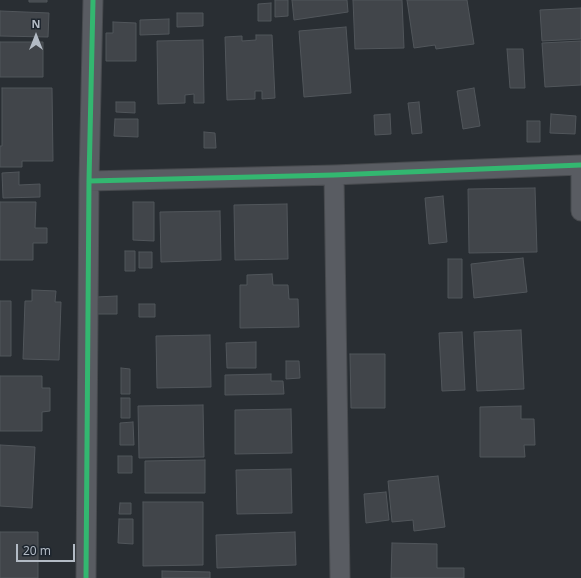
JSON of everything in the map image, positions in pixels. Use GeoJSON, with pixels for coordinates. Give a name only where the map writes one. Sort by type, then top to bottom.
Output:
{"type":"FeatureCollection","features":[{"type":"Feature","properties":{"kind":"street"},"geometry":{"type":"LineString","coordinates":[[86,578],[92,0]]}},
{"type":"Feature","properties":{"kind":"street"},"geometry":{"type":"LineString","coordinates":[[89,181],[334,175],[581,165],[581,211]]}},
{"type":"Feature","properties":{"kind":"street"},"geometry":{"type":"LineString","coordinates":[[334,175],[340,578]]}},
{"type":"Feature","properties":{"kind":"building"},"geometry":{"type":"Polygon","coordinates":[[[29,0],[47,0],[47,2],[29,2],[29,0]]]}},
{"type":"Feature","properties":{"kind":"building"},"geometry":{"type":"Polygon","coordinates":[[[275,0],[288,0],[288,16],[275,17],[275,0]]]}},
{"type":"Feature","properties":{"kind":"building"},"geometry":{"type":"Polygon","coordinates":[[[292,0],[347,0],[348,12],[294,20],[292,0]]]}},
{"type":"Feature","properties":{"kind":"building"},"geometry":{"type":"Polygon","coordinates":[[[353,0],[402,0],[404,48],[355,49],[353,0]]]}},
{"type":"Feature","properties":{"kind":"building"},"geometry":{"type":"Polygon","coordinates":[[[407,0],[467,0],[474,44],[436,49],[435,45],[414,48],[407,0]]]}},
{"type":"Feature","properties":{"kind":"building"},"geometry":{"type":"Polygon","coordinates":[[[271,3],[271,21],[258,21],[258,4],[271,3]]]}},
{"type":"Feature","properties":{"kind":"building"},"geometry":{"type":"Polygon","coordinates":[[[581,8],[581,39],[542,41],[540,10],[581,8]]]}},
{"type":"Feature","properties":{"kind":"building"},"geometry":{"type":"Polygon","coordinates":[[[0,11],[49,13],[48,37],[0,36],[0,11]]]}},
{"type":"Feature","properties":{"kind":"building"},"geometry":{"type":"Polygon","coordinates":[[[177,13],[203,13],[203,26],[177,27],[177,13]]]}},
{"type":"Feature","properties":{"kind":"building"},"geometry":{"type":"Polygon","coordinates":[[[169,19],[169,34],[140,35],[140,20],[169,19]]]}},
{"type":"Feature","properties":{"kind":"building"},"geometry":{"type":"Polygon","coordinates":[[[113,22],[136,23],[136,61],[106,61],[106,33],[113,33],[113,22]]]}},
{"type":"Feature","properties":{"kind":"building"},"geometry":{"type":"Polygon","coordinates":[[[346,27],[351,93],[304,97],[299,31],[346,27]]]}},
{"type":"Feature","properties":{"kind":"building"},"geometry":{"type":"Polygon","coordinates":[[[256,35],[272,35],[275,98],[262,99],[262,91],[255,91],[255,99],[227,100],[225,37],[242,36],[242,41],[256,40],[256,35]]]}},
{"type":"Feature","properties":{"kind":"building"},"geometry":{"type":"Polygon","coordinates":[[[203,40],[204,103],[194,103],[194,94],[185,95],[185,103],[158,104],[157,41],[203,40]]]}},
{"type":"Feature","properties":{"kind":"building"},"geometry":{"type":"Polygon","coordinates":[[[581,41],[581,85],[545,87],[542,43],[581,41]]]}},
{"type":"Feature","properties":{"kind":"building"},"geometry":{"type":"Polygon","coordinates":[[[0,42],[43,42],[43,77],[0,77],[0,42]]]}},
{"type":"Feature","properties":{"kind":"building"},"geometry":{"type":"Polygon","coordinates":[[[507,49],[523,49],[525,88],[510,88],[507,49]]]}},
{"type":"Feature","properties":{"kind":"building"},"geometry":{"type":"Polygon","coordinates":[[[2,88],[52,88],[53,161],[22,161],[22,167],[0,167],[0,146],[2,146],[2,88]]]}},
{"type":"Feature","properties":{"kind":"building"},"geometry":{"type":"Polygon","coordinates":[[[474,88],[480,126],[463,129],[457,91],[474,88]]]}},
{"type":"Feature","properties":{"kind":"building"},"geometry":{"type":"Polygon","coordinates":[[[116,102],[135,102],[135,113],[116,112],[116,102]]]}},
{"type":"Feature","properties":{"kind":"building"},"geometry":{"type":"Polygon","coordinates":[[[419,102],[422,133],[412,134],[408,103],[419,102]]]}},
{"type":"Feature","properties":{"kind":"building"},"geometry":{"type":"Polygon","coordinates":[[[390,114],[391,134],[375,135],[374,115],[390,114]]]}},
{"type":"Feature","properties":{"kind":"building"},"geometry":{"type":"Polygon","coordinates":[[[551,114],[576,116],[575,134],[550,133],[551,114]]]}},
{"type":"Feature","properties":{"kind":"building"},"geometry":{"type":"Polygon","coordinates":[[[115,119],[138,119],[138,137],[114,136],[115,119]]]}},
{"type":"Feature","properties":{"kind":"building"},"geometry":{"type":"Polygon","coordinates":[[[527,121],[540,121],[540,142],[527,142],[527,121]]]}},
{"type":"Feature","properties":{"kind":"building"},"geometry":{"type":"Polygon","coordinates":[[[204,132],[215,133],[216,148],[204,148],[204,132]]]}},
{"type":"Feature","properties":{"kind":"building"},"geometry":{"type":"Polygon","coordinates":[[[19,172],[19,185],[40,184],[40,197],[3,198],[2,173],[19,172]]]}},
{"type":"Feature","properties":{"kind":"building"},"geometry":{"type":"Polygon","coordinates":[[[535,188],[537,252],[469,253],[468,189],[535,188]]]}},
{"type":"Feature","properties":{"kind":"building"},"geometry":{"type":"Polygon","coordinates":[[[443,196],[447,242],[429,244],[425,198],[443,196]]]}},
{"type":"Feature","properties":{"kind":"building"},"geometry":{"type":"Polygon","coordinates":[[[0,202],[36,202],[35,228],[47,228],[47,243],[33,243],[33,260],[0,260],[0,202]]]}},
{"type":"Feature","properties":{"kind":"building"},"geometry":{"type":"Polygon","coordinates":[[[133,202],[154,202],[154,241],[133,240],[133,202]]]}},
{"type":"Feature","properties":{"kind":"building"},"geometry":{"type":"Polygon","coordinates":[[[287,204],[288,259],[235,260],[234,205],[287,204]]]}},
{"type":"Feature","properties":{"kind":"building"},"geometry":{"type":"Polygon","coordinates":[[[220,211],[221,260],[161,262],[160,212],[220,211]]]}},
{"type":"Feature","properties":{"kind":"building"},"geometry":{"type":"Polygon","coordinates":[[[125,251],[135,251],[135,271],[125,271],[125,251]]]}},
{"type":"Feature","properties":{"kind":"building"},"geometry":{"type":"Polygon","coordinates":[[[139,252],[152,252],[152,268],[139,268],[139,252]]]}},
{"type":"Feature","properties":{"kind":"building"},"geometry":{"type":"Polygon","coordinates":[[[523,258],[527,292],[474,298],[471,264],[523,258]]]}},
{"type":"Feature","properties":{"kind":"building"},"geometry":{"type":"Polygon","coordinates":[[[448,259],[462,259],[462,298],[448,298],[448,259]]]}},
{"type":"Feature","properties":{"kind":"building"},"geometry":{"type":"Polygon","coordinates":[[[272,274],[273,285],[288,285],[289,299],[298,299],[299,327],[240,328],[240,285],[247,285],[247,275],[272,274]]]}},
{"type":"Feature","properties":{"kind":"building"},"geometry":{"type":"Polygon","coordinates":[[[32,290],[56,291],[55,302],[61,302],[59,360],[23,359],[25,301],[32,301],[32,290]]]}},
{"type":"Feature","properties":{"kind":"building"},"geometry":{"type":"Polygon","coordinates":[[[117,296],[117,314],[97,314],[96,297],[117,296]]]}},
{"type":"Feature","properties":{"kind":"building"},"geometry":{"type":"Polygon","coordinates":[[[0,301],[11,301],[11,356],[0,356],[0,301]]]}},
{"type":"Feature","properties":{"kind":"building"},"geometry":{"type":"Polygon","coordinates":[[[139,304],[155,304],[155,317],[139,317],[139,304]]]}},
{"type":"Feature","properties":{"kind":"building"},"geometry":{"type":"Polygon","coordinates":[[[521,330],[524,389],[477,391],[474,332],[521,330]]]}},
{"type":"Feature","properties":{"kind":"building"},"geometry":{"type":"Polygon","coordinates":[[[462,332],[465,390],[442,391],[439,333],[462,332]]]}},
{"type":"Feature","properties":{"kind":"building"},"geometry":{"type":"Polygon","coordinates":[[[210,335],[211,387],[157,388],[156,336],[210,335]]]}},
{"type":"Feature","properties":{"kind":"building"},"geometry":{"type":"Polygon","coordinates":[[[256,342],[256,368],[227,368],[226,343],[256,342]]]}},
{"type":"Feature","properties":{"kind":"building"},"geometry":{"type":"Polygon","coordinates":[[[350,354],[385,354],[385,408],[351,408],[350,354]]]}},
{"type":"Feature","properties":{"kind":"building"},"geometry":{"type":"Polygon","coordinates":[[[286,361],[299,361],[300,378],[286,379],[286,361]]]}},
{"type":"Feature","properties":{"kind":"building"},"geometry":{"type":"Polygon","coordinates":[[[121,368],[130,369],[130,394],[121,394],[121,368]]]}},
{"type":"Feature","properties":{"kind":"building"},"geometry":{"type":"Polygon","coordinates":[[[271,374],[271,381],[283,381],[284,394],[225,395],[225,375],[271,374]]]}},
{"type":"Feature","properties":{"kind":"building"},"geometry":{"type":"Polygon","coordinates":[[[0,376],[42,376],[42,388],[50,388],[50,411],[42,412],[42,431],[0,431],[0,376]]]}},
{"type":"Feature","properties":{"kind":"building"},"geometry":{"type":"Polygon","coordinates":[[[121,398],[130,398],[130,418],[121,418],[121,398]]]}},
{"type":"Feature","properties":{"kind":"building"},"geometry":{"type":"Polygon","coordinates":[[[203,405],[204,457],[139,458],[138,406],[203,405]]]}},
{"type":"Feature","properties":{"kind":"building"},"geometry":{"type":"Polygon","coordinates":[[[521,406],[521,419],[534,419],[535,445],[524,445],[525,457],[480,457],[480,407],[521,406]]]}},
{"type":"Feature","properties":{"kind":"building"},"geometry":{"type":"Polygon","coordinates":[[[291,409],[292,453],[235,454],[235,410],[291,409]]]}},
{"type":"Feature","properties":{"kind":"building"},"geometry":{"type":"Polygon","coordinates":[[[133,422],[134,445],[120,445],[120,423],[133,422]]]}},
{"type":"Feature","properties":{"kind":"building"},"geometry":{"type":"Polygon","coordinates":[[[0,445],[35,447],[32,508],[0,506],[0,445]]]}},
{"type":"Feature","properties":{"kind":"building"},"geometry":{"type":"Polygon","coordinates":[[[118,456],[132,456],[132,473],[118,473],[118,456]]]}},
{"type":"Feature","properties":{"kind":"building"},"geometry":{"type":"Polygon","coordinates":[[[205,460],[205,493],[145,493],[145,461],[205,460]]]}},
{"type":"Feature","properties":{"kind":"building"},"geometry":{"type":"Polygon","coordinates":[[[291,469],[292,513],[237,514],[236,470],[291,469]]]}},
{"type":"Feature","properties":{"kind":"building"},"geometry":{"type":"Polygon","coordinates":[[[438,476],[445,527],[414,531],[413,520],[392,522],[388,481],[438,476]]]}},
{"type":"Feature","properties":{"kind":"building"},"geometry":{"type":"Polygon","coordinates":[[[386,492],[389,520],[366,523],[364,494],[386,492]]]}},
{"type":"Feature","properties":{"kind":"building"},"geometry":{"type":"Polygon","coordinates":[[[143,502],[203,502],[203,565],[143,566],[143,502]]]}},
{"type":"Feature","properties":{"kind":"building"},"geometry":{"type":"Polygon","coordinates":[[[120,503],[131,503],[131,514],[119,514],[120,503]]]}},
{"type":"Feature","properties":{"kind":"building"},"geometry":{"type":"Polygon","coordinates":[[[119,519],[133,519],[133,544],[118,543],[119,519]]]}},
{"type":"Feature","properties":{"kind":"building"},"geometry":{"type":"Polygon","coordinates":[[[0,532],[38,532],[38,578],[0,578],[0,532]]]}},
{"type":"Feature","properties":{"kind":"building"},"geometry":{"type":"Polygon","coordinates":[[[295,532],[296,565],[217,568],[216,535],[295,532]]]}},
{"type":"Feature","properties":{"kind":"building"},"geometry":{"type":"Polygon","coordinates":[[[392,543],[437,544],[437,568],[464,568],[464,578],[391,578],[392,543]]]}},
{"type":"Feature","properties":{"kind":"building"},"geometry":{"type":"Polygon","coordinates":[[[162,571],[210,572],[210,578],[162,578],[162,571]]]}},
{"type":"Feature","properties":{"kind":"cycle path"},"geometry":{"type":"LineString","coordinates":[[86,578],[89,181],[93,0]]}},
{"type":"Feature","properties":{"kind":"cycle path"},"geometry":{"type":"LineString","coordinates":[[89,181],[334,175],[581,165]]}}]}
